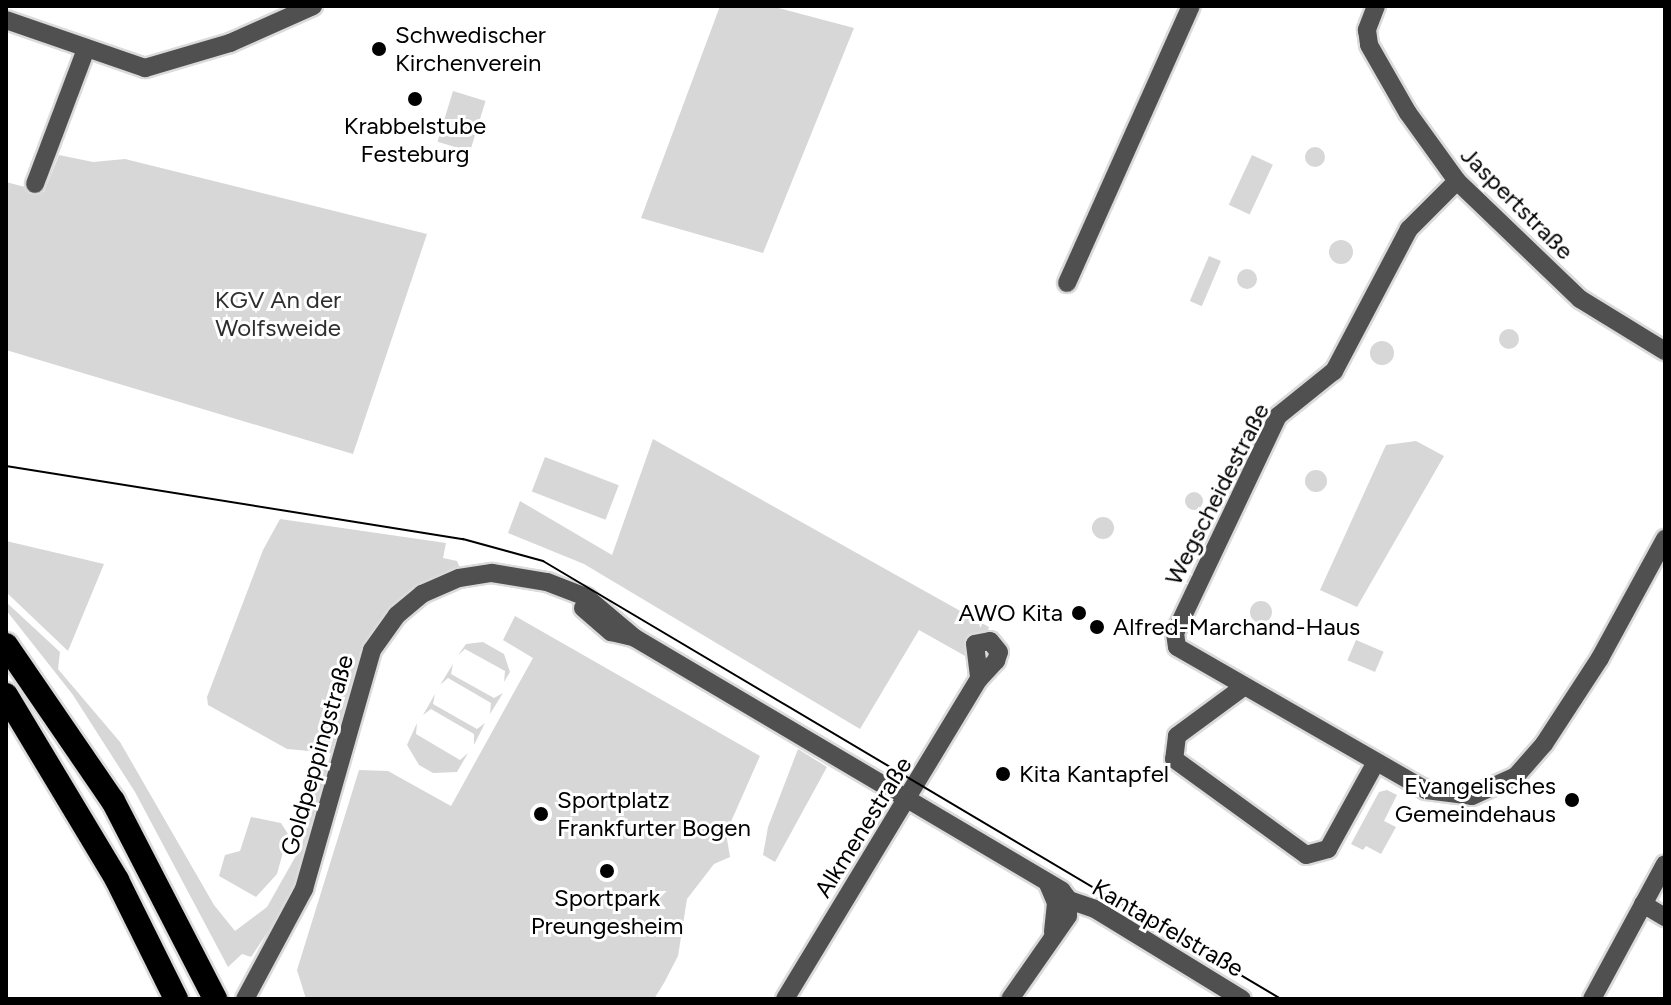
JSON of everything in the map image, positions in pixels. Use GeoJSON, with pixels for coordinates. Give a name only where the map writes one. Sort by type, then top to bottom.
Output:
{"type":"FeatureCollection","features":[{"type":"Feature","properties":{"kind":"highway"},"geometry":{"type":"LineString","coordinates":[[6,645],[113,801],[215,999]]}},
{"type":"Feature","properties":{"kind":"highway"},"geometry":{"type":"LineString","coordinates":[[6,695],[79,811],[176,999]]}},
{"type":"Feature","properties":{"kind":"highway"},"geometry":{"type":"LineString","coordinates":[[6,725],[79,811]]}},
{"type":"Feature","properties":{"kind":"street"},"geometry":{"type":"LineString","coordinates":[[6,20],[145,68],[206,52],[313,6]]}},
{"type":"Feature","properties":{"kind":"street"},"geometry":{"type":"LineString","coordinates":[[1067,283],[1191,6]]}},
{"type":"Feature","properties":{"kind":"street","name":"Jaspertstraße"},"geometry":{"type":"LineString","coordinates":[[1376,6],[1367,30],[1369,45],[1408,113],[1457,181],[1580,299],[1665,351]]}},
{"type":"Feature","properties":{"kind":"street"},"geometry":{"type":"LineString","coordinates":[[35,184],[86,49]]}},
{"type":"Feature","properties":{"kind":"street","name":"Wegscheidestraße"},"geometry":{"type":"LineString","coordinates":[[1242,688],[1177,647],[1175,633],[1278,416],[1334,371],[1409,229],[1457,181]]}},
{"type":"Feature","properties":{"kind":"street"},"geometry":{"type":"LineString","coordinates":[[1376,762],[1328,849],[1306,855],[1174,759],[1177,736],[1242,688],[1376,762],[1426,790],[1453,797],[1488,792],[1516,776],[1575,701],[1665,539]]}},
{"type":"Feature","properties":{"kind":"street","name":"Goldpeppingstraße"},"geometry":{"type":"LineString","coordinates":[[246,997],[304,889],[364,672],[388,625],[422,594],[475,574],[511,574],[586,597],[635,638],[909,799],[1069,900]]}},
{"type":"Feature","properties":{"kind":"street","name":"Alkmenestraße"},"geometry":{"type":"LineString","coordinates":[[785,999],[979,679]]}},
{"type":"Feature","properties":{"kind":"street"},"geometry":{"type":"LineString","coordinates":[[1592,999],[1665,864]]}},
{"type":"Feature","properties":{"kind":"street"},"geometry":{"type":"LineString","coordinates":[[1048,884],[1056,903],[1053,932]]}},
{"type":"Feature","properties":{"kind":"street"},"geometry":{"type":"LineString","coordinates":[[1010,999],[1053,932],[1068,916],[1069,900]]}},
{"type":"Feature","properties":{"kind":"street","name":"Kantapfelstraße"},"geometry":{"type":"LineString","coordinates":[[1069,900],[1095,909],[1214,992],[1242,999]]}},
{"type":"Feature","properties":{"kind":"street"},"geometry":{"type":"LineString","coordinates":[[1643,904],[1665,917]]}},
{"type":"Feature","properties":{"kind":"green space"},"geometry":{"type":"Polygon","coordinates":[[[720,6],[771,6],[854,28],[763,253],[641,218],[720,6]]]}},
{"type":"Feature","properties":{"kind":"green space"},"geometry":{"type":"Polygon","coordinates":[[[453,91],[486,101],[470,152],[438,142],[453,91]]]}},
{"type":"Feature","properties":{"kind":"green space"},"geometry":{"type":"Polygon","coordinates":[[[1315,147],[1322,150],[1325,157],[1322,164],[1315,167],[1308,164],[1305,157],[1308,150],[1315,147]]]}},
{"type":"Feature","properties":{"kind":"green space","name":"KGV An der Wolfsweide"},"geometry":{"type":"Polygon","coordinates":[[[59,155],[93,162],[125,159],[427,234],[353,454],[6,350],[6,182],[44,192],[59,155]]]}},
{"type":"Feature","properties":{"kind":"green space"},"geometry":{"type":"Polygon","coordinates":[[[1252,155],[1273,165],[1250,215],[1229,205],[1252,155]]]}},
{"type":"Feature","properties":{"kind":"green space"},"geometry":{"type":"Polygon","coordinates":[[[1341,240],[1349,244],[1353,252],[1349,260],[1341,264],[1333,260],[1329,252],[1333,244],[1341,240]]]}},
{"type":"Feature","properties":{"kind":"green space"},"geometry":{"type":"Polygon","coordinates":[[[1209,256],[1221,261],[1202,306],[1190,301],[1209,256]]]}},
{"type":"Feature","properties":{"kind":"green space"},"geometry":{"type":"Polygon","coordinates":[[[1243,269],[1251,269],[1257,279],[1251,289],[1243,289],[1237,283],[1237,275],[1243,269]]]}},
{"type":"Feature","properties":{"kind":"green space"},"geometry":{"type":"Polygon","coordinates":[[[1505,329],[1513,329],[1519,339],[1513,349],[1505,349],[1499,343],[1499,335],[1505,329]]]}},
{"type":"Feature","properties":{"kind":"green space"},"geometry":{"type":"Polygon","coordinates":[[[1382,341],[1393,348],[1394,353],[1387,364],[1382,365],[1371,358],[1370,353],[1377,342],[1382,341]]]}},
{"type":"Feature","properties":{"kind":"green space"},"geometry":{"type":"Polygon","coordinates":[[[653,439],[989,627],[987,635],[970,643],[967,657],[919,630],[860,729],[584,564],[508,533],[520,501],[612,555],[653,439]]]}},
{"type":"Feature","properties":{"kind":"green space"},"geometry":{"type":"Polygon","coordinates":[[[1416,441],[1444,456],[1357,607],[1320,590],[1386,445],[1416,441]]]}},
{"type":"Feature","properties":{"kind":"green space"},"geometry":{"type":"Polygon","coordinates":[[[545,457],[619,485],[605,520],[532,492],[545,457]]]}},
{"type":"Feature","properties":{"kind":"green space"},"geometry":{"type":"Polygon","coordinates":[[[1316,470],[1324,473],[1327,481],[1324,489],[1316,492],[1308,489],[1305,481],[1308,473],[1316,470]]]}},
{"type":"Feature","properties":{"kind":"green space"},"geometry":{"type":"Polygon","coordinates":[[[1194,492],[1203,501],[1194,510],[1185,501],[1194,492]]]}},
{"type":"Feature","properties":{"kind":"green space"},"geometry":{"type":"Polygon","coordinates":[[[1103,517],[1111,520],[1114,528],[1111,536],[1103,539],[1095,536],[1092,528],[1095,520],[1103,517]]]}},
{"type":"Feature","properties":{"kind":"green space"},"geometry":{"type":"Polygon","coordinates":[[[280,519],[446,543],[443,558],[457,561],[460,568],[422,583],[375,626],[362,651],[331,753],[287,749],[208,705],[207,697],[263,550],[280,519]]]}},
{"type":"Feature","properties":{"kind":"green space"},"geometry":{"type":"Polygon","coordinates":[[[6,541],[104,564],[68,651],[6,592],[6,541]]]}},
{"type":"Feature","properties":{"kind":"green space"},"geometry":{"type":"Polygon","coordinates":[[[1261,601],[1269,604],[1272,612],[1269,620],[1261,623],[1253,620],[1250,612],[1253,604],[1261,601]]]}},
{"type":"Feature","properties":{"kind":"green space"},"geometry":{"type":"Polygon","coordinates":[[[6,602],[60,652],[58,669],[120,742],[214,905],[235,931],[267,907],[302,845],[320,762],[331,763],[291,898],[251,957],[242,954],[228,967],[135,792],[73,695],[6,610],[6,602]]]}},
{"type":"Feature","properties":{"kind":"green space","name":"Sportplatz Frankfurter Bogen"},"geometry":{"type":"Polygon","coordinates":[[[515,616],[760,756],[726,833],[730,857],[714,864],[687,899],[678,956],[664,983],[654,999],[306,999],[297,970],[359,770],[388,771],[451,806],[533,658],[503,640],[515,616]]]}},
{"type":"Feature","properties":{"kind":"green space"},"geometry":{"type":"Polygon","coordinates":[[[1356,640],[1384,652],[1375,672],[1347,660],[1356,640]]]}},
{"type":"Feature","properties":{"kind":"green space"},"geometry":{"type":"Polygon","coordinates":[[[483,642],[504,654],[510,672],[504,682],[505,671],[465,649],[458,655],[466,644],[483,642]]]}},
{"type":"Feature","properties":{"kind":"green space"},"geometry":{"type":"Polygon","coordinates":[[[453,664],[451,674],[494,698],[503,693],[490,714],[491,703],[448,678],[440,685],[453,664]]]}},
{"type":"Feature","properties":{"kind":"green space"},"geometry":{"type":"Polygon","coordinates":[[[435,694],[433,704],[477,729],[485,723],[474,745],[474,734],[431,709],[423,715],[435,694]]]}},
{"type":"Feature","properties":{"kind":"green space"},"geometry":{"type":"Polygon","coordinates":[[[417,723],[416,734],[460,760],[468,753],[457,772],[433,773],[419,765],[407,745],[417,723]]]}},
{"type":"Feature","properties":{"kind":"green space"},"geometry":{"type":"Polygon","coordinates":[[[798,749],[827,767],[775,862],[763,855],[768,827],[798,749]]]}},
{"type":"Feature","properties":{"kind":"green space"},"geometry":{"type":"Polygon","coordinates":[[[1387,790],[1397,795],[1384,821],[1396,827],[1381,854],[1366,846],[1363,850],[1351,844],[1379,792],[1387,790]]]}},
{"type":"Feature","properties":{"kind":"green space"},"geometry":{"type":"Polygon","coordinates":[[[251,817],[281,823],[288,834],[277,874],[256,897],[219,876],[225,855],[240,851],[251,817]]]}},
{"type":"Feature","properties":{"kind":"tram line"},"geometry":{"type":"LineString","coordinates":[[6,466],[463,539],[543,561],[1281,999]]}},
{"type":"Feature","properties":{"kind":"place","name":"Schwedischer Kirchenverein"},"geometry":{"type":"Point","coordinates":[379,49]}},
{"type":"Feature","properties":{"kind":"place","name":"Krabbelstube Festeburg"},"geometry":{"type":"Point","coordinates":[415,99]}},
{"type":"Feature","properties":{"kind":"place","name":"AWO Kita"},"geometry":{"type":"Point","coordinates":[1079,613]}},
{"type":"Feature","properties":{"kind":"place","name":"Alfred-Marchand-Haus"},"geometry":{"type":"Point","coordinates":[1097,627]}},
{"type":"Feature","properties":{"kind":"place","name":"Kita Kantapfel"},"geometry":{"type":"Point","coordinates":[1003,774]}},
{"type":"Feature","properties":{"kind":"place","name":"Evangelisches Gemeindehaus"},"geometry":{"type":"Point","coordinates":[1572,800]}},
{"type":"Feature","properties":{"kind":"place","name":"Sportplatz Frankfurter Bogen"},"geometry":{"type":"Point","coordinates":[541,814]}},
{"type":"Feature","properties":{"kind":"place","name":"Sportpark Preungesheim"},"geometry":{"type":"Point","coordinates":[607,871]}}]}
